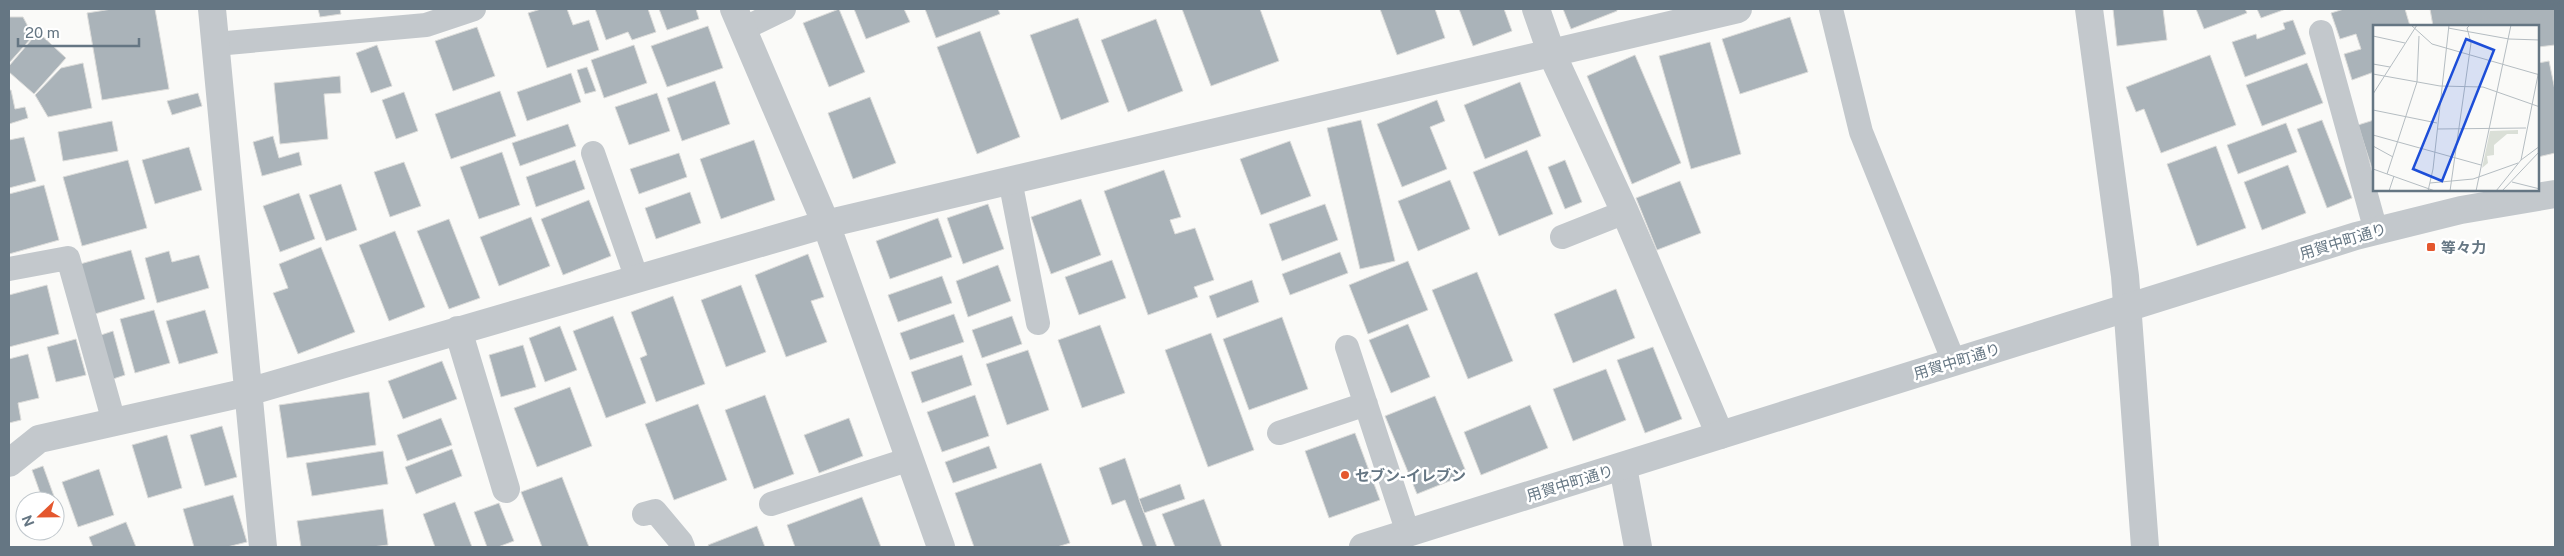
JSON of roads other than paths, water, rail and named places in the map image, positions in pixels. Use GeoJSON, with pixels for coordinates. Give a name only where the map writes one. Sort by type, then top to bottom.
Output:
{"type":"FeatureCollection","features":[{"type":"Feature","properties":{"kind":"street"},"geometry":{"type":"LineString","coordinates":[[212,9],[263,547]]}},
{"type":"Feature","properties":{"kind":"street"},"geometry":{"type":"LineString","coordinates":[[1536,9],[1551,52],[1625,212],[1720,435]]}},
{"type":"Feature","properties":{"kind":"street"},"geometry":{"type":"LineString","coordinates":[[9,464],[39,439],[248,392],[826,224],[1738,9]]}},
{"type":"Feature","properties":{"kind":"street"},"geometry":{"type":"LineString","coordinates":[[2089,9],[2125,276],[2145,547]]}},
{"type":"Feature","properties":{"kind":"street"},"geometry":{"type":"LineString","coordinates":[[739,19],[826,224],[941,547]]}},
{"type":"Feature","properties":{"kind":"street","name":"用賀中町通り"},"geometry":{"type":"LineString","coordinates":[[1363,547],[2376,231],[2461,210],[2555,194]]}},
{"type":"Feature","properties":{"kind":"street"},"geometry":{"type":"LineString","coordinates":[[458,330],[506,489]]}},
{"type":"Feature","properties":{"kind":"street"},"geometry":{"type":"LineString","coordinates":[[1623,467],[1638,547]]}},
{"type":"Feature","properties":{"kind":"lane"},"geometry":{"type":"LineString","coordinates":[[216,44],[426,25],[474,9]]}},
{"type":"Feature","properties":{"kind":"lane"},"geometry":{"type":"LineString","coordinates":[[739,19],[784,9]]}},
{"type":"Feature","properties":{"kind":"lane"},"geometry":{"type":"LineString","coordinates":[[1831,9],[1862,132],[1954,362]]}},
{"type":"Feature","properties":{"kind":"lane"},"geometry":{"type":"LineString","coordinates":[[2321,32],[2376,231]]}},
{"type":"Feature","properties":{"kind":"lane"},"geometry":{"type":"LineString","coordinates":[[593,153],[637,279]]}},
{"type":"Feature","properties":{"kind":"lane"},"geometry":{"type":"LineString","coordinates":[[1010,180],[1038,322]]}},
{"type":"Feature","properties":{"kind":"lane"},"geometry":{"type":"LineString","coordinates":[[1562,237],[1625,212]]}},
{"type":"Feature","properties":{"kind":"lane"},"geometry":{"type":"LineString","coordinates":[[9,269],[68,258],[114,422]]}},
{"type":"Feature","properties":{"kind":"lane"},"geometry":{"type":"LineString","coordinates":[[1347,347],[1408,533]]}},
{"type":"Feature","properties":{"kind":"lane"},"geometry":{"type":"LineString","coordinates":[[1279,433],[1366,404]]}},
{"type":"Feature","properties":{"kind":"lane"},"geometry":{"type":"LineString","coordinates":[[771,504],[910,459]]}},
{"type":"Feature","properties":{"kind":"lane"},"geometry":{"type":"LineString","coordinates":[[644,514],[655,511],[682,542],[683,547]]}},
{"type":"Feature","properties":{"kind":"place","name":"等々力"},"geometry":{"type":"Point","coordinates":[2431,247]}},
{"type":"Feature","properties":{"kind":"place","name":"セブン-イレブン"},"geometry":{"type":"Point","coordinates":[1345,475]}}]}
